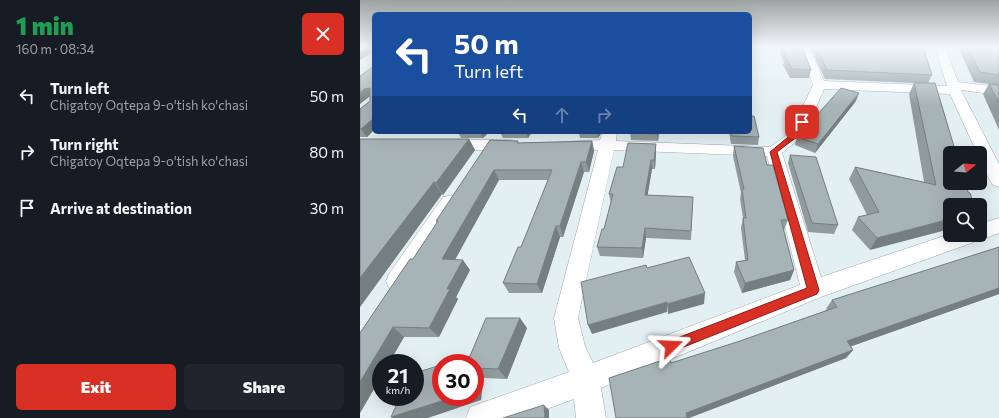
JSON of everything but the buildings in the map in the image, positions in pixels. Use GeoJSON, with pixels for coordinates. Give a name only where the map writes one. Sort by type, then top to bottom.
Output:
{"type":"FeatureCollection","features":[{"type":"Feature","properties":{"kind":"street"},"geometry":{"type":"LineString","coordinates":[[552,145],[609,138],[774,152],[796,134],[819,84],[812,67]]}},
{"type":"Feature","properties":{"kind":"street"},"geometry":{"type":"LineString","coordinates":[[947,67],[954,87],[999,181]]}},
{"type":"Feature","properties":{"kind":"street"},"geometry":{"type":"LineString","coordinates":[[819,84],[954,87],[999,91]]}},
{"type":"Feature","properties":{"kind":"street"},"geometry":{"type":"LineString","coordinates":[[428,144],[494,138],[528,145]]}},
{"type":"Feature","properties":{"kind":"street"},"geometry":{"type":"LineString","coordinates":[[476,164],[494,138]]}},
{"type":"Feature","properties":{"kind":"street"},"geometry":{"type":"LineString","coordinates":[[591,418],[586,380],[572,348],[566,318],[609,138]]}},
{"type":"Feature","properties":{"kind":"street"},"geometry":{"type":"LineString","coordinates":[[774,152],[813,290]]}},
{"type":"Feature","properties":{"kind":"street"},"geometry":{"type":"LineString","coordinates":[[387,296],[463,184]]}},
{"type":"Feature","properties":{"kind":"street"},"geometry":{"type":"LineString","coordinates":[[987,229],[999,225]]}},
{"type":"Feature","properties":{"kind":"street"},"geometry":{"type":"LineString","coordinates":[[481,418],[586,380],[813,290],[952,242]]}},
{"type":"Feature","properties":{"kind":"route"},"geometry":{"type":"LineString","coordinates":[[671,346],[813,290],[774,152],[796,134],[802,122]]}}]}
